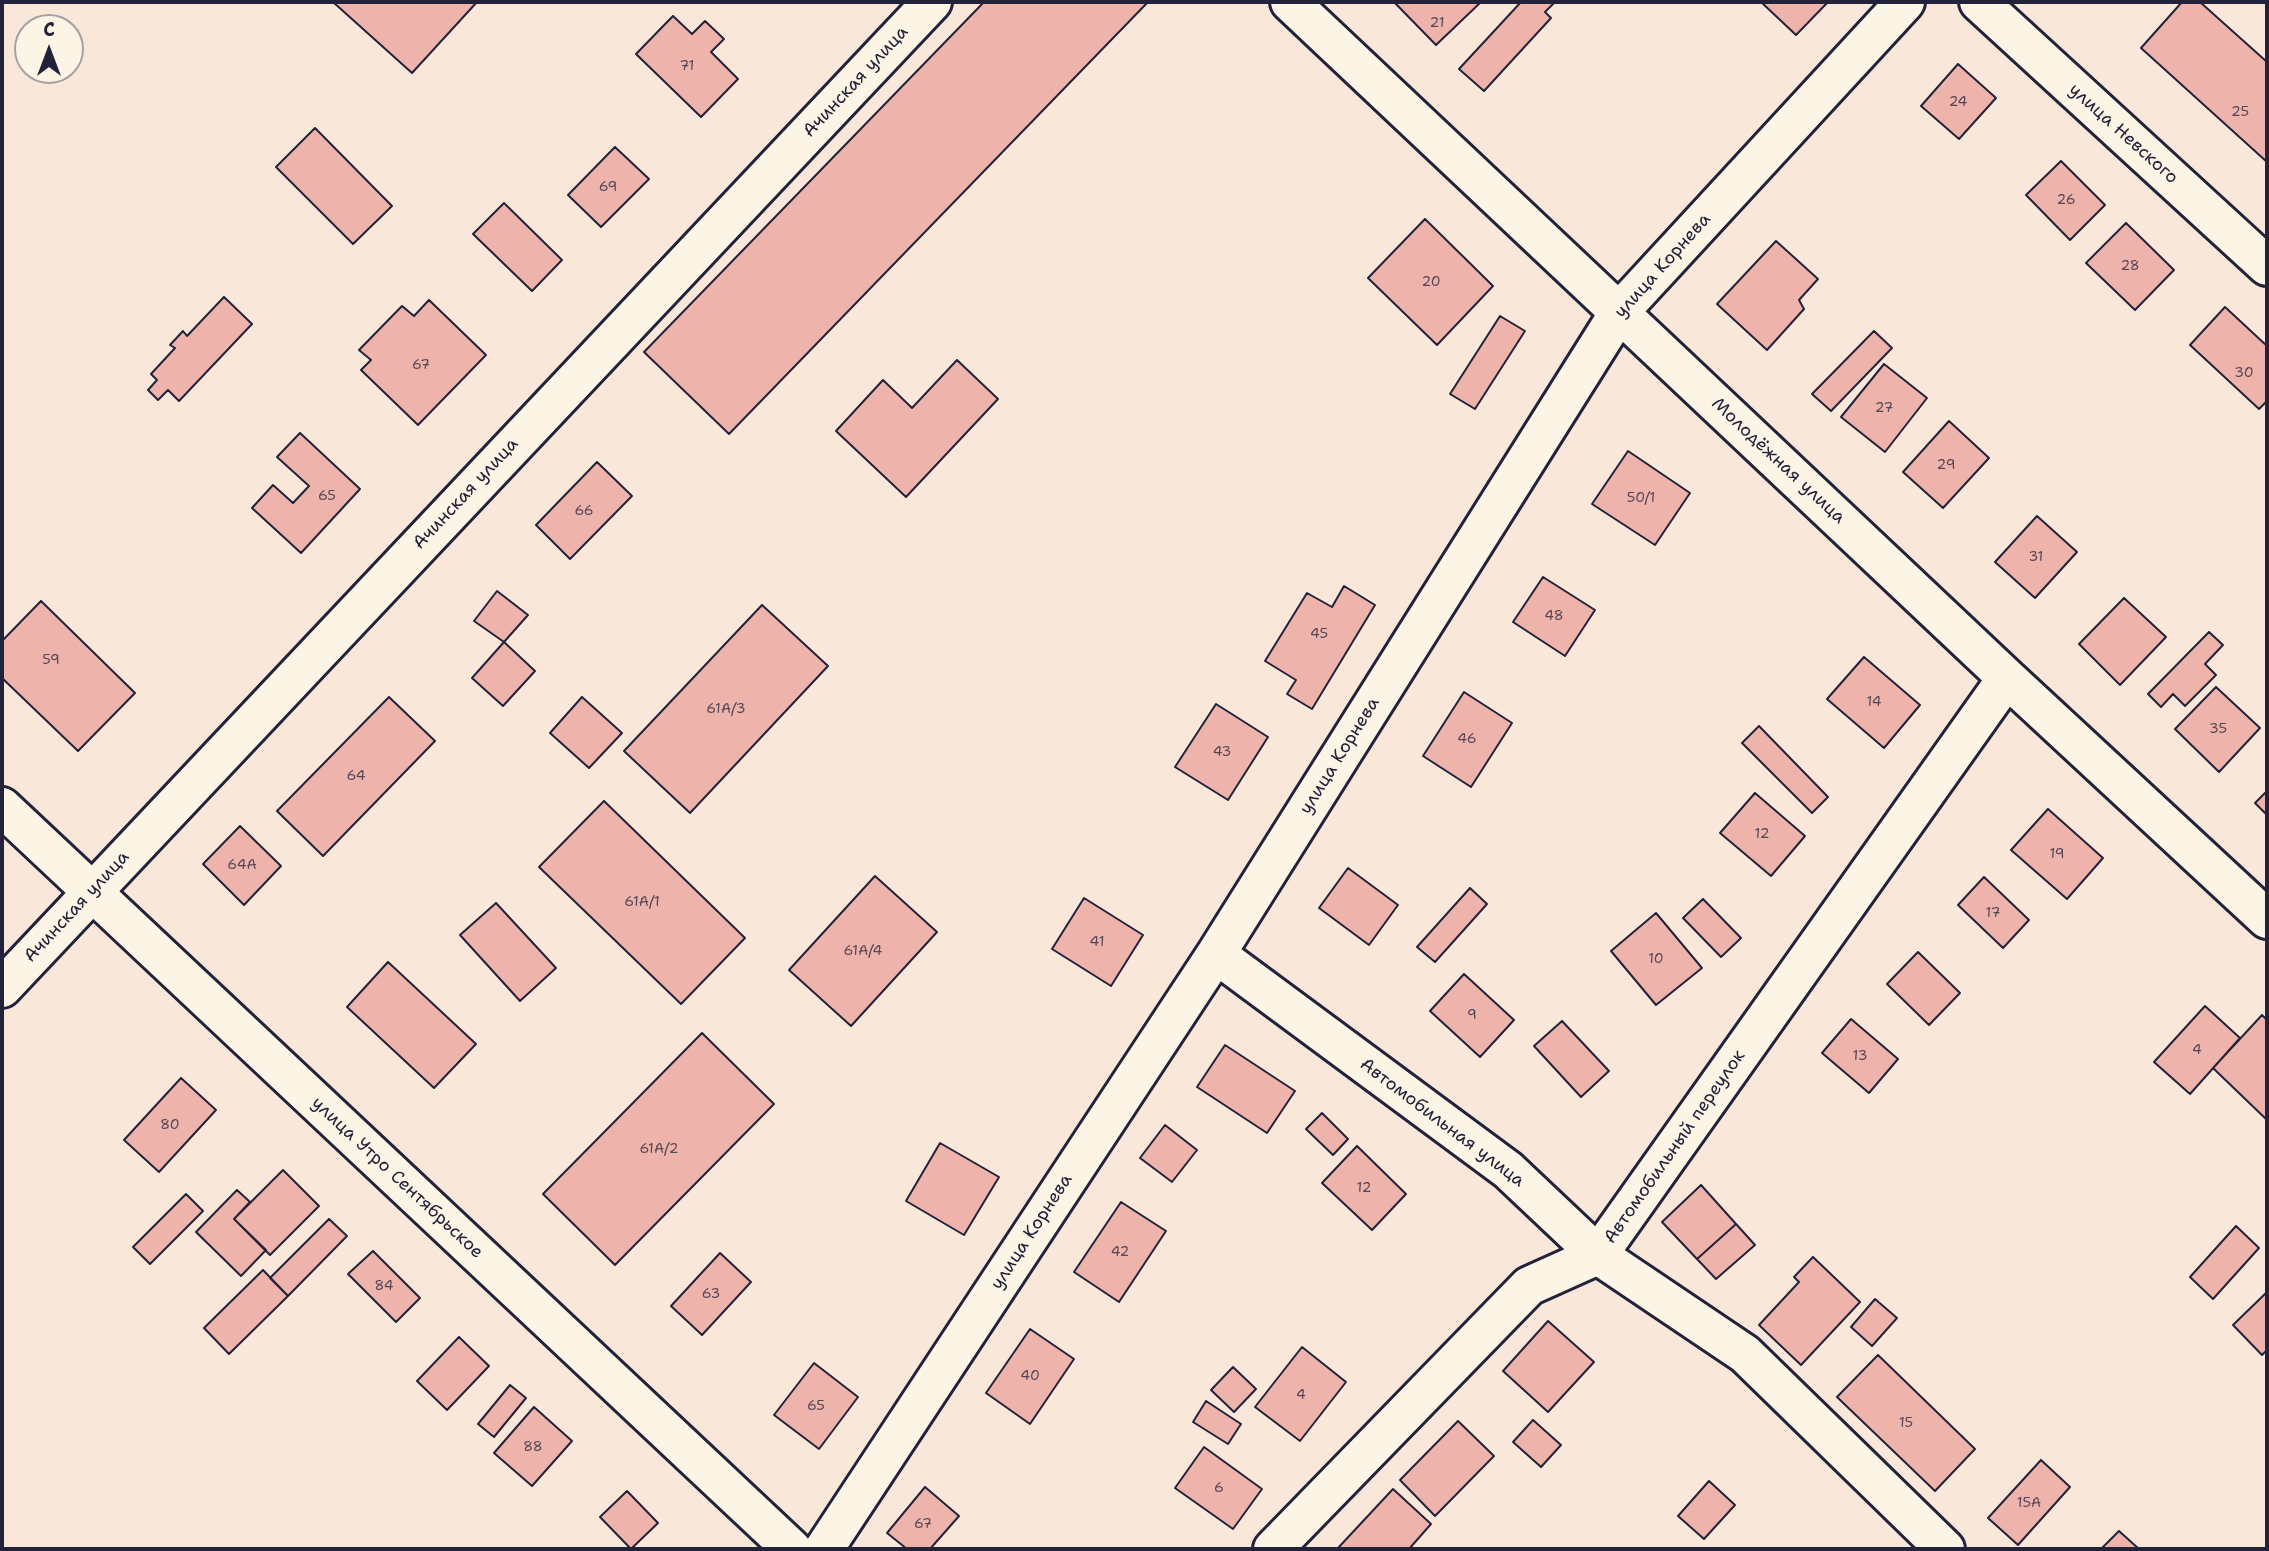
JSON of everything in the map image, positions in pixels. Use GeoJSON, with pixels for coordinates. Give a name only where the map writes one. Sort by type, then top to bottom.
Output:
{"type":"FeatureCollection","features":[{"type":"Feature","properties":{"kind":"street","name":"Ачинская улица"},"geometry":{"type":"LineString","coordinates":[[2,988],[932,2]]}},
{"type":"Feature","properties":{"kind":"street","name":"Молодёжная улица"},"geometry":{"type":"LineString","coordinates":[[1290,2],[2007,678],[2267,919]]}},
{"type":"Feature","properties":{"kind":"street","name":"улица Корнева"},"geometry":{"type":"LineString","coordinates":[[824,1549],[1216,954],[1620,311],[1905,2]]}},
{"type":"Feature","properties":{"kind":"street","name":"улица Невского"},"geometry":{"type":"LineString","coordinates":[[1979,2],[2267,266]]}},
{"type":"Feature","properties":{"kind":"street","name":"Автомобильный переулок"},"geometry":{"type":"LineString","coordinates":[[1273,1549],[1528,1286],[1598,1255],[2007,678]]}},
{"type":"Feature","properties":{"kind":"street","name":"улица Утро Сентябрьское"},"geometry":{"type":"LineString","coordinates":[[2,807],[792,1549]]}},
{"type":"Feature","properties":{"kind":"street","name":"Автомобильная улица"},"geometry":{"type":"LineString","coordinates":[[1216,954],[1508,1170],[1598,1255],[1745,1354],[1945,1549]]}},
{"type":"Feature","properties":{"kind":"building"},"geometry":{"type":"Polygon","coordinates":[[[333,2],[477,2],[412,73],[333,2]]]}},
{"type":"Feature","properties":{"kind":"building"},"geometry":{"type":"Polygon","coordinates":[[[984,2],[1148,2],[729,434],[644,352],[984,2]]]}},
{"type":"Feature","properties":{"kind":"building"},"geometry":{"type":"Polygon","coordinates":[[[1394,2],[1481,2],[1436,45],[1394,2]]]}},
{"type":"Feature","properties":{"kind":"building"},"geometry":{"type":"Polygon","coordinates":[[[1521,2],[1555,2],[1545,12],[1551,18],[1484,91],[1459,69],[1521,2]]]}},
{"type":"Feature","properties":{"kind":"building"},"geometry":{"type":"Polygon","coordinates":[[[1761,2],[1828,2],[1796,35],[1761,2]]]}},
{"type":"Feature","properties":{"kind":"building"},"geometry":{"type":"Polygon","coordinates":[[[2182,2],[2200,2],[2267,62],[2267,162],[2141,48],[2182,2]]]}},
{"type":"Feature","properties":{"kind":"building"},"geometry":{"type":"Polygon","coordinates":[[[673,16],[692,34],[705,21],[724,39],[711,52],[738,79],[701,117],[636,54],[673,16]]]}},
{"type":"Feature","properties":{"kind":"building"},"geometry":{"type":"Polygon","coordinates":[[[1958,64],[1996,98],[1959,139],[1921,106],[1958,64]]]}},
{"type":"Feature","properties":{"kind":"building"},"geometry":{"type":"Polygon","coordinates":[[[315,128],[392,206],[353,244],[276,167],[315,128]]]}},
{"type":"Feature","properties":{"kind":"building"},"geometry":{"type":"Polygon","coordinates":[[[615,147],[649,179],[601,227],[568,195],[615,147]]]}},
{"type":"Feature","properties":{"kind":"building"},"geometry":{"type":"Polygon","coordinates":[[[2061,161],[2105,205],[2070,240],[2026,195],[2061,161]]]}},
{"type":"Feature","properties":{"kind":"building"},"geometry":{"type":"Polygon","coordinates":[[[504,203],[562,260],[532,291],[473,234],[504,203]]]}},
{"type":"Feature","properties":{"kind":"building"},"geometry":{"type":"Polygon","coordinates":[[[1425,219],[1493,286],[1437,345],[1368,278],[1425,219]]]}},
{"type":"Feature","properties":{"kind":"building"},"geometry":{"type":"Polygon","coordinates":[[[2126,223],[2174,270],[2135,310],[2086,263],[2126,223]]]}},
{"type":"Feature","properties":{"kind":"building"},"geometry":{"type":"Polygon","coordinates":[[[1776,241],[1818,279],[1799,300],[1804,309],[1767,350],[1717,304],[1776,241]]]}},
{"type":"Feature","properties":{"kind":"building"},"geometry":{"type":"Polygon","coordinates":[[[224,297],[252,324],[179,401],[168,390],[158,400],[148,390],[157,380],[151,374],[175,348],[170,345],[183,331],[187,336],[224,297]]]}},
{"type":"Feature","properties":{"kind":"building"},"geometry":{"type":"Polygon","coordinates":[[[429,300],[486,355],[418,425],[361,370],[371,360],[359,350],[402,306],[414,316],[429,300]]]}},
{"type":"Feature","properties":{"kind":"building"},"geometry":{"type":"Polygon","coordinates":[[[2225,307],[2267,346],[2267,401],[2259,409],[2190,345],[2225,307]]]}},
{"type":"Feature","properties":{"kind":"building"},"geometry":{"type":"Polygon","coordinates":[[[1500,316],[1525,331],[1475,409],[1450,394],[1500,316]]]}},
{"type":"Feature","properties":{"kind":"building"},"geometry":{"type":"Polygon","coordinates":[[[1874,331],[1892,348],[1831,411],[1812,394],[1874,331]]]}},
{"type":"Feature","properties":{"kind":"building"},"geometry":{"type":"Polygon","coordinates":[[[957,360],[998,399],[906,497],[836,431],[883,380],[912,408],[957,360]]]}},
{"type":"Feature","properties":{"kind":"building"},"geometry":{"type":"Polygon","coordinates":[[[1884,364],[1927,398],[1885,452],[1841,417],[1884,364]]]}},
{"type":"Feature","properties":{"kind":"building"},"geometry":{"type":"Polygon","coordinates":[[[1949,421],[1989,458],[1943,508],[1903,472],[1949,421]]]}},
{"type":"Feature","properties":{"kind":"building"},"geometry":{"type":"Polygon","coordinates":[[[300,433],[360,489],[301,553],[252,508],[273,485],[293,503],[309,486],[277,457],[300,433]]]}},
{"type":"Feature","properties":{"kind":"building"},"geometry":{"type":"Polygon","coordinates":[[[1628,451],[1690,493],[1655,545],[1592,504],[1628,451]]]}},
{"type":"Feature","properties":{"kind":"building"},"geometry":{"type":"Polygon","coordinates":[[[597,462],[632,496],[570,559],[536,525],[597,462]]]}},
{"type":"Feature","properties":{"kind":"building"},"geometry":{"type":"Polygon","coordinates":[[[2037,516],[2077,552],[2035,598],[1995,562],[2037,516]]]}},
{"type":"Feature","properties":{"kind":"building"},"geometry":{"type":"Polygon","coordinates":[[[1543,577],[1595,610],[1565,656],[1513,622],[1543,577]]]}},
{"type":"Feature","properties":{"kind":"building"},"geometry":{"type":"Polygon","coordinates":[[[1344,586],[1375,605],[1312,709],[1287,694],[1296,680],[1265,661],[1307,593],[1332,607],[1344,586]]]}},
{"type":"Feature","properties":{"kind":"building"},"geometry":{"type":"Polygon","coordinates":[[[497,591],[528,615],[504,642],[474,621],[497,591]]]}},
{"type":"Feature","properties":{"kind":"building"},"geometry":{"type":"Polygon","coordinates":[[[2124,598],[2166,637],[2120,685],[2079,644],[2124,598]]]}},
{"type":"Feature","properties":{"kind":"building"},"geometry":{"type":"Polygon","coordinates":[[[41,601],[135,693],[78,751],[2,678],[2,641],[41,601]]]}},
{"type":"Feature","properties":{"kind":"building"},"geometry":{"type":"Polygon","coordinates":[[[762,605],[828,666],[690,813],[624,751],[762,605]]]}},
{"type":"Feature","properties":{"kind":"building"},"geometry":{"type":"Polygon","coordinates":[[[2209,632],[2223,645],[2205,664],[2216,675],[2185,706],[2173,694],[2161,707],[2148,694],[2209,632]]]}},
{"type":"Feature","properties":{"kind":"building"},"geometry":{"type":"Polygon","coordinates":[[[504,642],[535,671],[503,706],[472,678],[504,642]]]}},
{"type":"Feature","properties":{"kind":"building"},"geometry":{"type":"Polygon","coordinates":[[[1864,657],[1920,705],[1884,748],[1827,699],[1864,657]]]}},
{"type":"Feature","properties":{"kind":"building"},"geometry":{"type":"Polygon","coordinates":[[[2216,687],[2260,728],[2219,772],[2175,729],[2216,687]]]}},
{"type":"Feature","properties":{"kind":"building"},"geometry":{"type":"Polygon","coordinates":[[[1464,692],[1512,723],[1471,787],[1423,756],[1464,692]]]}},
{"type":"Feature","properties":{"kind":"building"},"geometry":{"type":"Polygon","coordinates":[[[389,697],[435,741],[323,856],[277,811],[389,697]]]}},
{"type":"Feature","properties":{"kind":"building"},"geometry":{"type":"Polygon","coordinates":[[[582,697],[622,733],[589,768],[550,733],[582,697]]]}},
{"type":"Feature","properties":{"kind":"building"},"geometry":{"type":"Polygon","coordinates":[[[1216,704],[1268,737],[1228,800],[1175,767],[1216,704]]]}},
{"type":"Feature","properties":{"kind":"building"},"geometry":{"type":"Polygon","coordinates":[[[1759,726],[1828,797],[1812,813],[1742,743],[1759,726]]]}},
{"type":"Feature","properties":{"kind":"building"},"geometry":{"type":"Polygon","coordinates":[[[2267,791],[2267,815],[2255,803],[2267,791]]]}},
{"type":"Feature","properties":{"kind":"building"},"geometry":{"type":"Polygon","coordinates":[[[1755,793],[1805,836],[1771,876],[1720,833],[1755,793]]]}},
{"type":"Feature","properties":{"kind":"building"},"geometry":{"type":"Polygon","coordinates":[[[604,801],[745,938],[681,1004],[539,867],[604,801]]]}},
{"type":"Feature","properties":{"kind":"building"},"geometry":{"type":"Polygon","coordinates":[[[2048,809],[2103,858],[2067,899],[2011,850],[2048,809]]]}},
{"type":"Feature","properties":{"kind":"building"},"geometry":{"type":"Polygon","coordinates":[[[240,826],[281,866],[244,905],[203,864],[240,826]]]}},
{"type":"Feature","properties":{"kind":"building"},"geometry":{"type":"Polygon","coordinates":[[[1348,868],[1398,905],[1369,945],[1319,908],[1348,868]]]}},
{"type":"Feature","properties":{"kind":"building"},"geometry":{"type":"Polygon","coordinates":[[[875,876],[937,932],[851,1026],[789,970],[875,876]]]}},
{"type":"Feature","properties":{"kind":"building"},"geometry":{"type":"Polygon","coordinates":[[[1984,877],[2029,920],[2003,948],[1958,905],[1984,877]]]}},
{"type":"Feature","properties":{"kind":"building"},"geometry":{"type":"Polygon","coordinates":[[[1470,888],[1487,904],[1435,962],[1417,947],[1470,888]]]}},
{"type":"Feature","properties":{"kind":"building"},"geometry":{"type":"Polygon","coordinates":[[[1084,898],[1143,935],[1111,986],[1052,949],[1084,898]]]}},
{"type":"Feature","properties":{"kind":"building"},"geometry":{"type":"Polygon","coordinates":[[[1703,899],[1741,938],[1721,957],[1683,918],[1703,899]]]}},
{"type":"Feature","properties":{"kind":"building"},"geometry":{"type":"Polygon","coordinates":[[[496,903],[556,968],[520,1001],[460,935],[496,903]]]}},
{"type":"Feature","properties":{"kind":"building"},"geometry":{"type":"Polygon","coordinates":[[[1656,913],[1702,968],[1656,1005],[1611,951],[1656,913]]]}},
{"type":"Feature","properties":{"kind":"building"},"geometry":{"type":"Polygon","coordinates":[[[1918,952],[1960,993],[1929,1025],[1887,984],[1918,952]]]}},
{"type":"Feature","properties":{"kind":"building"},"geometry":{"type":"Polygon","coordinates":[[[388,962],[476,1044],[434,1088],[347,1007],[388,962]]]}},
{"type":"Feature","properties":{"kind":"building"},"geometry":{"type":"Polygon","coordinates":[[[1464,974],[1514,1020],[1480,1057],[1430,1011],[1464,974]]]}},
{"type":"Feature","properties":{"kind":"building"},"geometry":{"type":"Polygon","coordinates":[[[2205,1006],[2240,1038],[2190,1094],[2154,1062],[2205,1006]]]}},
{"type":"Feature","properties":{"kind":"building"},"geometry":{"type":"Polygon","coordinates":[[[2262,1015],[2267,1020],[2267,1120],[2213,1068],[2262,1015]]]}},
{"type":"Feature","properties":{"kind":"building"},"geometry":{"type":"Polygon","coordinates":[[[1851,1019],[1898,1059],[1869,1093],[1822,1053],[1851,1019]]]}},
{"type":"Feature","properties":{"kind":"building"},"geometry":{"type":"Polygon","coordinates":[[[1562,1021],[1609,1071],[1581,1097],[1534,1046],[1562,1021]]]}},
{"type":"Feature","properties":{"kind":"building"},"geometry":{"type":"Polygon","coordinates":[[[702,1033],[774,1104],[615,1265],[543,1194],[702,1033]]]}},
{"type":"Feature","properties":{"kind":"building"},"geometry":{"type":"Polygon","coordinates":[[[1225,1045],[1295,1091],[1267,1133],[1197,1087],[1225,1045]]]}},
{"type":"Feature","properties":{"kind":"building"},"geometry":{"type":"Polygon","coordinates":[[[181,1078],[216,1110],[159,1172],[124,1140],[181,1078]]]}},
{"type":"Feature","properties":{"kind":"building"},"geometry":{"type":"Polygon","coordinates":[[[1322,1113],[1348,1139],[1333,1155],[1306,1129],[1322,1113]]]}},
{"type":"Feature","properties":{"kind":"building"},"geometry":{"type":"Polygon","coordinates":[[[1165,1125],[1197,1150],[1172,1182],[1140,1158],[1165,1125]]]}},
{"type":"Feature","properties":{"kind":"building"},"geometry":{"type":"Polygon","coordinates":[[[940,1143],[999,1177],[964,1235],[906,1201],[940,1143]]]}},
{"type":"Feature","properties":{"kind":"building"},"geometry":{"type":"Polygon","coordinates":[[[1357,1146],[1406,1194],[1372,1230],[1322,1183],[1357,1146]]]}},
{"type":"Feature","properties":{"kind":"building"},"geometry":{"type":"Polygon","coordinates":[[[283,1170],[319,1206],[270,1255],[234,1219],[283,1170]]]}},
{"type":"Feature","properties":{"kind":"building"},"geometry":{"type":"Polygon","coordinates":[[[1701,1185],[1736,1224],[1697,1259],[1662,1222],[1701,1185]]]}},
{"type":"Feature","properties":{"kind":"building"},"geometry":{"type":"Polygon","coordinates":[[[237,1190],[250,1202],[234,1219],[266,1250],[241,1276],[196,1232],[237,1190]]]}},
{"type":"Feature","properties":{"kind":"building"},"geometry":{"type":"Polygon","coordinates":[[[186,1194],[203,1211],[150,1264],[133,1247],[186,1194]]]}},
{"type":"Feature","properties":{"kind":"building"},"geometry":{"type":"Polygon","coordinates":[[[1121,1202],[1166,1231],[1119,1302],[1074,1272],[1121,1202]]]}},
{"type":"Feature","properties":{"kind":"building"},"geometry":{"type":"Polygon","coordinates":[[[329,1219],[347,1236],[288,1296],[270,1278],[329,1219]]]}},
{"type":"Feature","properties":{"kind":"building"},"geometry":{"type":"Polygon","coordinates":[[[1736,1224],[1755,1245],[1716,1279],[1697,1259],[1736,1224]]]}},
{"type":"Feature","properties":{"kind":"building"},"geometry":{"type":"Polygon","coordinates":[[[2236,1226],[2259,1248],[2213,1299],[2190,1277],[2236,1226]]]}},
{"type":"Feature","properties":{"kind":"building"},"geometry":{"type":"Polygon","coordinates":[[[373,1251],[420,1298],[396,1322],[348,1274],[373,1251]]]}},
{"type":"Feature","properties":{"kind":"building"},"geometry":{"type":"Polygon","coordinates":[[[720,1253],[751,1282],[702,1335],[671,1306],[720,1253]]]}},
{"type":"Feature","properties":{"kind":"building"},"geometry":{"type":"Polygon","coordinates":[[[1813,1257],[1860,1302],[1801,1365],[1759,1325],[1799,1282],[1794,1277],[1813,1257]]]}},
{"type":"Feature","properties":{"kind":"building"},"geometry":{"type":"Polygon","coordinates":[[[263,1270],[288,1296],[229,1354],[204,1328],[263,1270]]]}},
{"type":"Feature","properties":{"kind":"building"},"geometry":{"type":"Polygon","coordinates":[[[2267,1292],[2267,1350],[2262,1355],[2233,1325],[2267,1292]]]}},
{"type":"Feature","properties":{"kind":"building"},"geometry":{"type":"Polygon","coordinates":[[[1875,1299],[1897,1318],[1872,1346],[1851,1327],[1875,1299]]]}},
{"type":"Feature","properties":{"kind":"building"},"geometry":{"type":"Polygon","coordinates":[[[1548,1321],[1594,1362],[1548,1412],[1503,1371],[1548,1321]]]}},
{"type":"Feature","properties":{"kind":"building"},"geometry":{"type":"Polygon","coordinates":[[[1030,1329],[1074,1359],[1030,1424],[986,1393],[1030,1329]]]}},
{"type":"Feature","properties":{"kind":"building"},"geometry":{"type":"Polygon","coordinates":[[[459,1337],[489,1366],[447,1410],[417,1381],[459,1337]]]}},
{"type":"Feature","properties":{"kind":"building"},"geometry":{"type":"Polygon","coordinates":[[[1302,1347],[1346,1382],[1300,1441],[1255,1407],[1302,1347]]]}},
{"type":"Feature","properties":{"kind":"building"},"geometry":{"type":"Polygon","coordinates":[[[1878,1355],[1975,1449],[1935,1491],[1837,1397],[1878,1355]]]}},
{"type":"Feature","properties":{"kind":"building"},"geometry":{"type":"Polygon","coordinates":[[[814,1363],[858,1397],[819,1449],[774,1415],[814,1363]]]}},
{"type":"Feature","properties":{"kind":"building"},"geometry":{"type":"Polygon","coordinates":[[[1233,1367],[1256,1389],[1234,1412],[1211,1390],[1233,1367]]]}},
{"type":"Feature","properties":{"kind":"building"},"geometry":{"type":"Polygon","coordinates":[[[510,1385],[526,1398],[494,1437],[478,1424],[510,1385]]]}},
{"type":"Feature","properties":{"kind":"building"},"geometry":{"type":"Polygon","coordinates":[[[1206,1401],[1241,1424],[1228,1444],[1193,1422],[1206,1401]]]}},
{"type":"Feature","properties":{"kind":"building"},"geometry":{"type":"Polygon","coordinates":[[[534,1407],[572,1441],[532,1486],[494,1453],[534,1407]]]}},
{"type":"Feature","properties":{"kind":"building"},"geometry":{"type":"Polygon","coordinates":[[[1533,1420],[1561,1445],[1541,1467],[1513,1442],[1533,1420]]]}},
{"type":"Feature","properties":{"kind":"building"},"geometry":{"type":"Polygon","coordinates":[[[1458,1421],[1494,1456],[1435,1516],[1400,1480],[1458,1421]]]}},
{"type":"Feature","properties":{"kind":"building"},"geometry":{"type":"Polygon","coordinates":[[[1204,1447],[1262,1489],[1233,1529],[1175,1488],[1204,1447]]]}},
{"type":"Feature","properties":{"kind":"building"},"geometry":{"type":"Polygon","coordinates":[[[2041,1460],[2070,1487],[2018,1545],[1988,1518],[2041,1460]]]}},
{"type":"Feature","properties":{"kind":"building"},"geometry":{"type":"Polygon","coordinates":[[[1709,1481],[1735,1505],[1704,1539],[1678,1516],[1709,1481]]]}},
{"type":"Feature","properties":{"kind":"building"},"geometry":{"type":"Polygon","coordinates":[[[925,1487],[959,1516],[930,1549],[907,1549],[887,1533],[925,1487]]]}},
{"type":"Feature","properties":{"kind":"building"},"geometry":{"type":"Polygon","coordinates":[[[1393,1489],[1431,1524],[1409,1549],[1339,1549],[1338,1548],[1393,1489]]]}},
{"type":"Feature","properties":{"kind":"building"},"geometry":{"type":"Polygon","coordinates":[[[627,1491],[658,1523],[631,1549],[600,1517],[627,1491]]]}},
{"type":"Feature","properties":{"kind":"building"},"geometry":{"type":"Polygon","coordinates":[[[2119,1531],[2139,1549],[2101,1549],[2119,1531]]]}}]}
